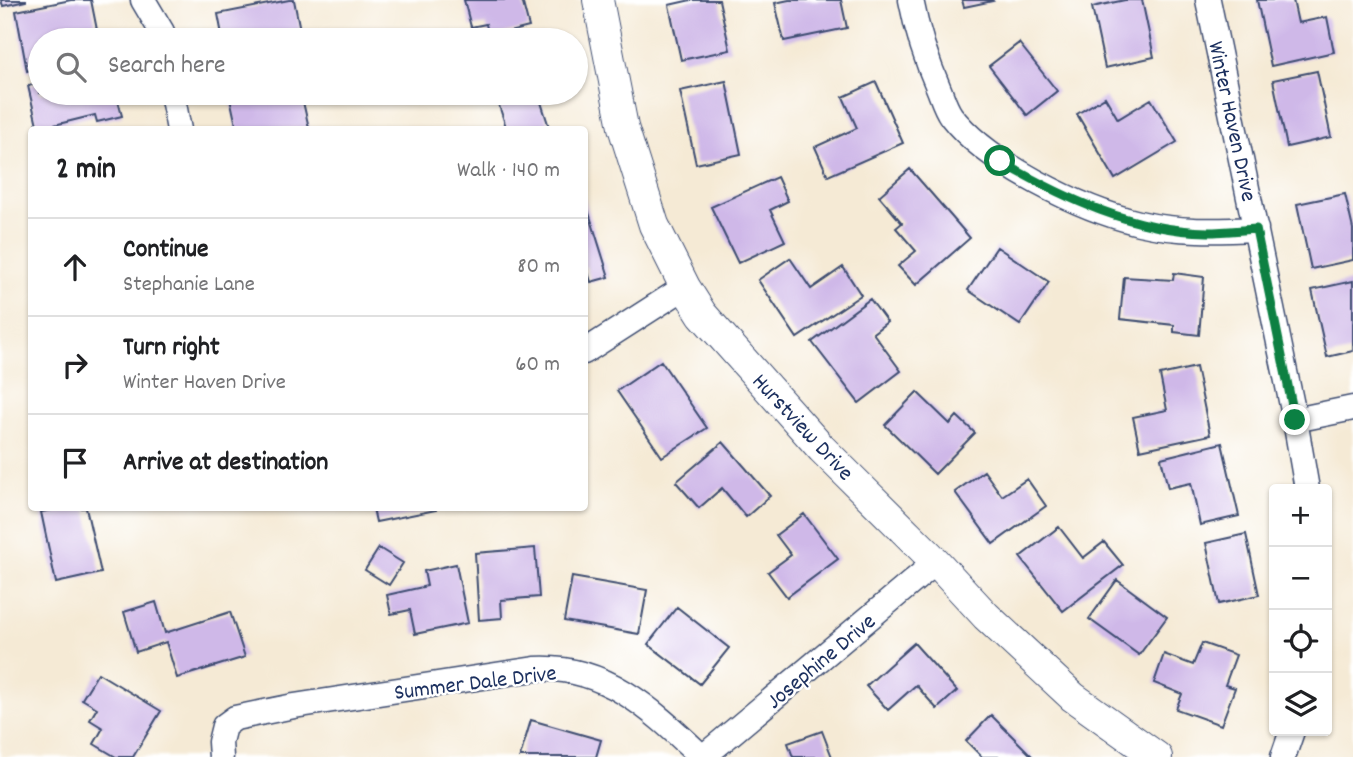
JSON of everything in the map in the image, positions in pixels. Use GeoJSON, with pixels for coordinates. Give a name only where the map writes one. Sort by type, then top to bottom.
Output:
{"type":"FeatureCollection","features":[{"type":"Feature","properties":{"kind":"street"},"geometry":{"type":"LineString","coordinates":[[143,0],[160,28]]}},
{"type":"Feature","properties":{"kind":"street","name":"Hurstview Drive"},"geometry":{"type":"LineString","coordinates":[[598,0],[623,127],[654,225],[685,287],[702,314],[822,449],[936,562],[986,616],[1073,697],[1157,757]]}},
{"type":"Feature","properties":{"kind":"street"},"geometry":{"type":"LineString","coordinates":[[911,0],[929,67],[949,113],[1000,161],[1028,178],[1102,212],[1140,223],[1206,232],[1256,229]]}},
{"type":"Feature","properties":{"kind":"street","name":"Winter Haven Drive"},"geometry":{"type":"LineString","coordinates":[[1208,0],[1306,484]]}},
{"type":"Feature","properties":{"kind":"street"},"geometry":{"type":"LineString","coordinates":[[174,105],[178,126]]}},
{"type":"Feature","properties":{"kind":"street"},"geometry":{"type":"LineString","coordinates":[[588,349],[685,287]]}},
{"type":"Feature","properties":{"kind":"street"},"geometry":{"type":"LineString","coordinates":[[1295,420],[1353,408]]}},
{"type":"Feature","properties":{"kind":"street","name":"Josephine Drive"},"geometry":{"type":"LineString","coordinates":[[703,757],[936,562]]}},
{"type":"Feature","properties":{"kind":"street","name":"Summer Dale Drive"},"geometry":{"type":"LineString","coordinates":[[221,757],[220,742],[224,726],[235,718],[294,706],[535,668],[559,667],[584,673],[613,686],[650,709],[703,757]]}},
{"type":"Feature","properties":{"kind":"street"},"geometry":{"type":"LineString","coordinates":[[1283,757],[1290,736]]}},
{"type":"Feature","properties":{"kind":"building"},"geometry":{"type":"Polygon","coordinates":[[[1,0],[26,0],[26,1],[3,6],[1,0]]]}},
{"type":"Feature","properties":{"kind":"building"},"geometry":{"type":"Polygon","coordinates":[[[71,0],[91,0],[97,28],[28,28],[27,71],[16,11],[71,0]]]}},
{"type":"Feature","properties":{"kind":"building"},"geometry":{"type":"Polygon","coordinates":[[[294,0],[300,28],[221,28],[218,14],[294,0]]]}},
{"type":"Feature","properties":{"kind":"building"},"geometry":{"type":"Polygon","coordinates":[[[464,0],[522,0],[529,27],[487,28],[486,24],[471,27],[464,0]]]}},
{"type":"Feature","properties":{"kind":"building"},"geometry":{"type":"Polygon","coordinates":[[[691,0],[719,0],[730,50],[681,60],[669,5],[691,0]]]}},
{"type":"Feature","properties":{"kind":"building"},"geometry":{"type":"Polygon","coordinates":[[[789,0],[841,0],[847,28],[784,41],[775,3],[789,0]]]}},
{"type":"Feature","properties":{"kind":"building"},"geometry":{"type":"Polygon","coordinates":[[[962,0],[992,0],[993,1],[964,7],[962,0]]]}},
{"type":"Feature","properties":{"kind":"building"},"geometry":{"type":"Polygon","coordinates":[[[1125,0],[1142,0],[1154,57],[1105,68],[1092,7],[1125,0]]]}},
{"type":"Feature","properties":{"kind":"building"},"geometry":{"type":"Polygon","coordinates":[[[1257,0],[1293,0],[1298,23],[1327,17],[1334,52],[1271,66],[1257,0]]]}},
{"type":"Feature","properties":{"kind":"building"},"geometry":{"type":"Polygon","coordinates":[[[1019,43],[1057,91],[1027,115],[989,66],[1019,43]]]}},
{"type":"Feature","properties":{"kind":"building"},"geometry":{"type":"Polygon","coordinates":[[[1317,71],[1331,137],[1287,147],[1273,80],[1317,71]]]}},
{"type":"Feature","properties":{"kind":"building"},"geometry":{"type":"Polygon","coordinates":[[[726,81],[741,154],[696,164],[680,91],[726,81]]]}},
{"type":"Feature","properties":{"kind":"building"},"geometry":{"type":"Polygon","coordinates":[[[876,82],[903,143],[828,176],[815,147],[857,128],[843,97],[876,82]]]}},
{"type":"Feature","properties":{"kind":"building"},"geometry":{"type":"Polygon","coordinates":[[[1105,97],[1118,119],[1151,99],[1177,142],[1115,179],[1077,114],[1105,97]]]}},
{"type":"Feature","properties":{"kind":"building"},"geometry":{"type":"Polygon","coordinates":[[[32,105],[119,105],[122,116],[97,122],[95,115],[50,126],[37,126],[32,105]]]}},
{"type":"Feature","properties":{"kind":"building"},"geometry":{"type":"Polygon","coordinates":[[[232,105],[304,105],[309,126],[236,126],[232,105]]]}},
{"type":"Feature","properties":{"kind":"building"},"geometry":{"type":"Polygon","coordinates":[[[499,105],[542,105],[549,126],[506,126],[499,105]]]}},
{"type":"Feature","properties":{"kind":"building"},"geometry":{"type":"Polygon","coordinates":[[[910,169],[970,238],[916,285],[898,266],[916,251],[896,228],[902,223],[879,196],[910,169]]]}},
{"type":"Feature","properties":{"kind":"building"},"geometry":{"type":"Polygon","coordinates":[[[777,177],[788,201],[770,210],[785,241],[738,263],[711,207],[777,177]]]}},
{"type":"Feature","properties":{"kind":"building"},"geometry":{"type":"Polygon","coordinates":[[[1345,194],[1353,229],[1353,260],[1311,269],[1297,204],[1345,194]]]}},
{"type":"Feature","properties":{"kind":"building"},"geometry":{"type":"Polygon","coordinates":[[[588,210],[609,277],[591,282],[588,272],[588,210]]]}},
{"type":"Feature","properties":{"kind":"building"},"geometry":{"type":"Polygon","coordinates":[[[997,247],[1049,282],[1020,325],[968,290],[997,247]]]}},
{"type":"Feature","properties":{"kind":"building"},"geometry":{"type":"Polygon","coordinates":[[[790,258],[811,289],[843,267],[861,295],[797,338],[758,280],[790,258]]]}},
{"type":"Feature","properties":{"kind":"building"},"geometry":{"type":"Polygon","coordinates":[[[1174,273],[1204,277],[1199,335],[1174,332],[1174,325],[1120,319],[1124,277],[1173,280],[1174,273]]]}},
{"type":"Feature","properties":{"kind":"building"},"geometry":{"type":"Polygon","coordinates":[[[1353,281],[1353,351],[1327,357],[1312,290],[1353,281]]]}},
{"type":"Feature","properties":{"kind":"building"},"geometry":{"type":"Polygon","coordinates":[[[870,299],[887,322],[873,333],[901,371],[859,403],[812,342],[870,299]]]}},
{"type":"Feature","properties":{"kind":"building"},"geometry":{"type":"Polygon","coordinates":[[[661,361],[707,428],[662,457],[617,391],[661,361]]]}},
{"type":"Feature","properties":{"kind":"building"},"geometry":{"type":"Polygon","coordinates":[[[1196,367],[1210,435],[1140,450],[1133,417],[1167,410],[1160,375],[1196,367]]]}},
{"type":"Feature","properties":{"kind":"building"},"geometry":{"type":"Polygon","coordinates":[[[917,392],[950,424],[957,416],[975,433],[935,474],[885,425],[917,392]]]}},
{"type":"Feature","properties":{"kind":"building"},"geometry":{"type":"Polygon","coordinates":[[[723,442],[770,496],[746,517],[722,488],[699,508],[676,482],[723,442]]]}},
{"type":"Feature","properties":{"kind":"building"},"geometry":{"type":"Polygon","coordinates":[[[1222,443],[1239,516],[1200,525],[1191,483],[1168,488],[1161,458],[1222,443]]]}},
{"type":"Feature","properties":{"kind":"building"},"geometry":{"type":"Polygon","coordinates":[[[984,471],[1002,496],[1027,479],[1046,506],[993,544],[955,492],[984,471]]]}},
{"type":"Feature","properties":{"kind":"building"},"geometry":{"type":"Polygon","coordinates":[[[87,511],[101,573],[56,583],[41,512],[87,511]]]}},
{"type":"Feature","properties":{"kind":"building"},"geometry":{"type":"Polygon","coordinates":[[[374,511],[431,511],[376,522],[374,511]]]}},
{"type":"Feature","properties":{"kind":"building"},"geometry":{"type":"Polygon","coordinates":[[[804,514],[838,559],[787,597],[768,572],[791,555],[776,535],[804,514]]]}},
{"type":"Feature","properties":{"kind":"building"},"geometry":{"type":"Polygon","coordinates":[[[1059,527],[1083,558],[1104,542],[1123,565],[1063,611],[1020,557],[1059,527]]]}},
{"type":"Feature","properties":{"kind":"building"},"geometry":{"type":"Polygon","coordinates":[[[1246,534],[1259,595],[1219,604],[1206,543],[1246,534]]]}},
{"type":"Feature","properties":{"kind":"building"},"geometry":{"type":"Polygon","coordinates":[[[379,548],[403,563],[389,585],[365,570],[379,548]]]}},
{"type":"Feature","properties":{"kind":"building"},"geometry":{"type":"Polygon","coordinates":[[[535,548],[539,597],[501,600],[502,618],[479,620],[475,553],[535,548]]]}},
{"type":"Feature","properties":{"kind":"building"},"geometry":{"type":"Polygon","coordinates":[[[456,564],[468,623],[415,634],[410,610],[391,614],[387,595],[427,586],[424,571],[456,564]]]}},
{"type":"Feature","properties":{"kind":"building"},"geometry":{"type":"Polygon","coordinates":[[[572,577],[647,590],[639,634],[564,621],[572,577]]]}},
{"type":"Feature","properties":{"kind":"building"},"geometry":{"type":"Polygon","coordinates":[[[1117,580],[1167,617],[1139,655],[1089,619],[1117,580]]]}},
{"type":"Feature","properties":{"kind":"building"},"geometry":{"type":"Polygon","coordinates":[[[156,602],[165,633],[230,612],[245,657],[177,678],[166,642],[136,652],[124,612],[156,602]]]}},
{"type":"Feature","properties":{"kind":"building"},"geometry":{"type":"Polygon","coordinates":[[[677,607],[729,648],[700,684],[648,644],[677,607]]]}},
{"type":"Feature","properties":{"kind":"building"},"geometry":{"type":"Polygon","coordinates":[[[914,643],[957,691],[937,709],[916,685],[888,710],[866,686],[914,643]]]}},
{"type":"Feature","properties":{"kind":"building"},"geometry":{"type":"Polygon","coordinates":[[[1202,643],[1236,655],[1225,685],[1235,688],[1221,725],[1176,709],[1182,694],[1154,683],[1164,654],[1193,665],[1202,643]]]}},
{"type":"Feature","properties":{"kind":"building"},"geometry":{"type":"Polygon","coordinates":[[[98,673],[161,711],[133,757],[116,757],[94,744],[103,728],[90,720],[97,708],[82,699],[98,673]]]}},
{"type":"Feature","properties":{"kind":"building"},"geometry":{"type":"Polygon","coordinates":[[[991,715],[1033,757],[982,757],[966,741],[991,715]]]}},
{"type":"Feature","properties":{"kind":"building"},"geometry":{"type":"Polygon","coordinates":[[[531,720],[601,740],[596,757],[520,757],[531,720]]]}},
{"type":"Feature","properties":{"kind":"building"},"geometry":{"type":"Polygon","coordinates":[[[822,731],[832,757],[793,757],[788,743],[822,731]]]}},
{"type":"Feature","properties":{"kind":"route"},"geometry":{"type":"LineString","coordinates":[[1000,161],[1028,178],[1102,212],[1140,223],[1206,232],[1256,229],[1295,420]]}}]}
